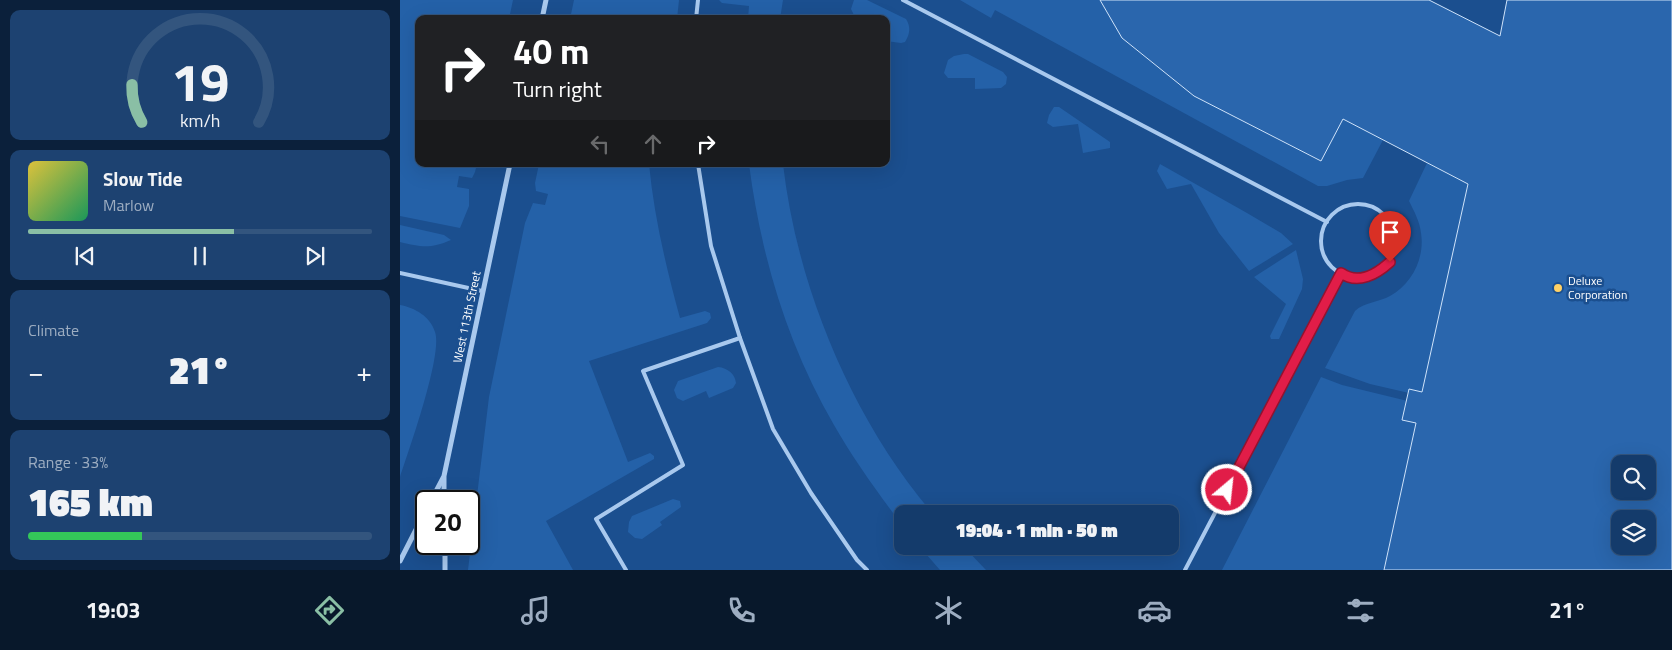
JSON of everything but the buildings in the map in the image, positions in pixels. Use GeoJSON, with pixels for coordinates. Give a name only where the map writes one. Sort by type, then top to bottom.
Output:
{"type":"FeatureCollection","features":[{"type":"Feature","properties":{"kind":"street"},"geometry":{"type":"LineString","coordinates":[[543,15],[546,0]]}},
{"type":"Feature","properties":{"kind":"street","name":"West 113th Street"},"geometry":{"type":"LineString","coordinates":[[444,490],[444,476],[509,167]]}},
{"type":"Feature","properties":{"kind":"street","name":"West 113th Street"},"geometry":{"type":"LineString","coordinates":[[437,490],[444,476]]}},
{"type":"Feature","properties":{"kind":"street"},"geometry":{"type":"LineString","coordinates":[[400,561],[415,532]]}},
{"type":"Feature","properties":{"kind":"street"},"geometry":{"type":"LineString","coordinates":[[445,555],[445,570]]}},
{"type":"Feature","properties":{"kind":"lane"},"geometry":{"type":"LineString","coordinates":[[696,15],[698,0]]}},
{"type":"Feature","properties":{"kind":"lane"},"geometry":{"type":"LineString","coordinates":[[903,0],[1327,222]]}},
{"type":"Feature","properties":{"kind":"lane"},"geometry":{"type":"LineString","coordinates":[[699,167],[712,246],[740,338],[773,429],[811,493],[857,560],[867,570]]}},
{"type":"Feature","properties":{"kind":"lane"},"geometry":{"type":"LineString","coordinates":[[1350,204],[1374,207],[1385,215],[1392,225],[1395,237],[1394,250],[1390,262],[1381,271],[1370,276],[1357,278],[1345,276],[1341,273],[1335,270],[1327,261],[1322,250],[1321,238],[1324,227],[1330,216],[1339,208],[1350,204]]}},
{"type":"Feature","properties":{"kind":"lane"},"geometry":{"type":"LineString","coordinates":[[400,273],[482,291]]}},
{"type":"Feature","properties":{"kind":"lane"},"geometry":{"type":"LineString","coordinates":[[1185,570],[1341,273]]}},
{"type":"Feature","properties":{"kind":"lane"},"geometry":{"type":"LineString","coordinates":[[626,570],[596,519],[684,465],[643,371],[740,338]]}},
{"type":"Feature","properties":{"kind":"shaded area"},"geometry":{"type":"Polygon","coordinates":[[[400,0],[513,0],[510,15],[415,15],[415,167],[476,167],[472,178],[459,176],[457,187],[469,189],[469,206],[460,228],[400,216],[400,0]]]}},
{"type":"Feature","properties":{"kind":"shaded area"},"geometry":{"type":"Polygon","coordinates":[[[574,0],[679,0],[677,15],[571,15],[574,0]]]}},
{"type":"Feature","properties":{"kind":"shaded area"},"geometry":{"type":"Polygon","coordinates":[[[719,0],[783,0],[781,15],[748,15],[749,6],[722,3],[719,0]]]}},
{"type":"Feature","properties":{"kind":"shaded area"},"geometry":{"type":"Polygon","coordinates":[[[854,0],[867,0],[906,19],[909,31],[905,42],[890,42],[890,15],[854,15],[851,9],[854,0]]]}},
{"type":"Feature","properties":{"kind":"shaded area"},"geometry":{"type":"Polygon","coordinates":[[[960,0],[1100,0],[1122,38],[1194,96],[1320,161],[1343,119],[1383,140],[1363,178],[1347,180],[1327,186],[1318,186],[995,10],[991,18],[960,0]]]}},
{"type":"Feature","properties":{"kind":"shaded area"},"geometry":{"type":"Polygon","coordinates":[[[968,54],[1003,72],[1007,77],[1006,84],[1001,88],[975,89],[975,78],[948,78],[944,73],[948,60],[954,56],[968,54]]]}},
{"type":"Feature","properties":{"kind":"shaded area"},"geometry":{"type":"Polygon","coordinates":[[[1054,107],[1059,107],[1110,142],[1110,148],[1083,153],[1078,124],[1053,127],[1047,123],[1054,107]]]}},
{"type":"Feature","properties":{"kind":"shaded area"},"geometry":{"type":"Polygon","coordinates":[[[1427,163],[1468,184],[1422,396],[1370,384],[1325,368],[1355,311],[1398,291],[1411,277],[1419,261],[1422,242],[1421,233],[1409,201],[1427,163]]]}},
{"type":"Feature","properties":{"kind":"shaded area"},"geometry":{"type":"Polygon","coordinates":[[[1160,164],[1281,233],[1293,244],[1249,271],[1219,233],[1191,184],[1167,189],[1157,171],[1160,164]]]}},
{"type":"Feature","properties":{"kind":"shaded area"},"geometry":{"type":"Polygon","coordinates":[[[538,167],[649,167],[661,241],[680,318],[705,311],[710,313],[711,318],[707,323],[589,361],[628,462],[650,453],[654,456],[654,459],[546,521],[573,570],[468,570],[470,555],[480,555],[480,490],[478,490],[489,397],[525,223],[533,203],[545,205],[548,194],[536,191],[535,183],[538,167]]]}},
{"type":"Feature","properties":{"kind":"shaded area"},"geometry":{"type":"Polygon","coordinates":[[[749,167],[783,167],[790,210],[801,257],[815,304],[833,349],[877,437],[926,505],[894,505],[894,514],[875,489],[834,425],[817,394],[790,331],[778,299],[761,232],[749,167]]]}},
{"type":"Feature","properties":{"kind":"shaded area"},"geometry":{"type":"Polygon","coordinates":[[[400,225],[444,235],[451,240],[437,245],[426,246],[400,242],[400,225]]]}},
{"type":"Feature","properties":{"kind":"shaded area"},"geometry":{"type":"Polygon","coordinates":[[[1296,250],[1303,279],[1302,289],[1279,339],[1271,339],[1270,336],[1286,304],[1254,277],[1296,250]]]}},
{"type":"Feature","properties":{"kind":"shaded area"},"geometry":{"type":"Polygon","coordinates":[[[400,305],[411,308],[430,321],[435,332],[436,343],[424,403],[400,477],[400,305]]]}},
{"type":"Feature","properties":{"kind":"shaded area"},"geometry":{"type":"Polygon","coordinates":[[[718,367],[733,374],[736,383],[733,388],[709,398],[706,391],[683,401],[677,398],[674,390],[678,381],[718,367]]]}},
{"type":"Feature","properties":{"kind":"shaded area"},"geometry":{"type":"Polygon","coordinates":[[[1321,377],[1342,385],[1420,404],[1384,570],[1222,570],[1321,377]]]}},
{"type":"Feature","properties":{"kind":"shaded area"},"geometry":{"type":"Polygon","coordinates":[[[673,499],[680,501],[681,507],[660,522],[662,525],[642,539],[635,538],[628,532],[632,516],[673,499]]]}},
{"type":"Feature","properties":{"kind":"shaded area"},"geometry":{"type":"Polygon","coordinates":[[[927,555],[972,555],[986,570],[940,570],[927,555]]]}},
{"type":"Feature","properties":{"kind":"place","name":"Deluxe Corporation"},"geometry":{"type":"Point","coordinates":[1558,288]}},
{"type":"Feature","properties":{"kind":"route"},"geometry":{"type":"LineString","coordinates":[[1227,490],[1341,273],[1345,276],[1357,278],[1370,276],[1381,271],[1390,262]]}}]}
